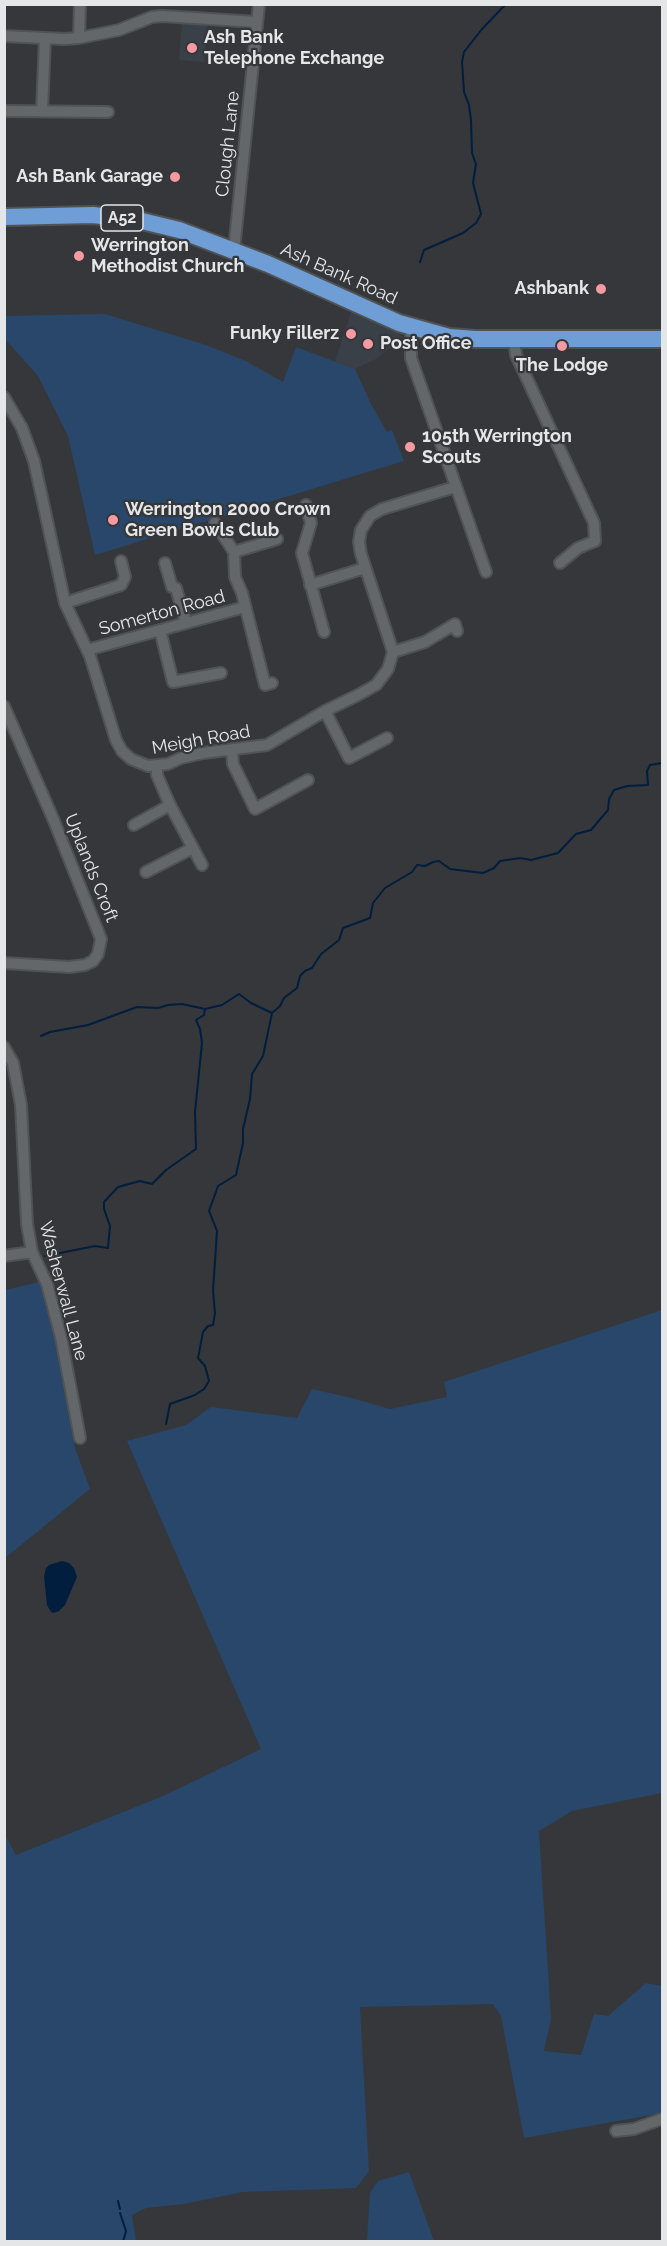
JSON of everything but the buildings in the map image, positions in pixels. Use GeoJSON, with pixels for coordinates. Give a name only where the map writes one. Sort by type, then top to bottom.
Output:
{"type":"FeatureCollection","features":[{"type":"Feature","properties":{"kind":"highway","name":"Ash Bank Road"},"geometry":{"type":"LineString","coordinates":[[4,217],[65,214],[132,219],[179,230],[234,250],[411,327],[449,337],[514,340],[663,339]]}},
{"type":"Feature","properties":{"kind":"street"},"geometry":{"type":"LineString","coordinates":[[79,38],[80,4]]}},
{"type":"Feature","properties":{"kind":"street","name":"Clough Lane"},"geometry":{"type":"LineString","coordinates":[[234,250],[259,4]]}},
{"type":"Feature","properties":{"kind":"street"},"geometry":{"type":"LineString","coordinates":[[4,36],[45,39],[79,38],[120,30],[152,17],[162,10],[257,22]]}},
{"type":"Feature","properties":{"kind":"street"},"geometry":{"type":"LineString","coordinates":[[42,111],[45,39]]}},
{"type":"Feature","properties":{"kind":"street"},"geometry":{"type":"LineString","coordinates":[[5,111],[108,112]]}},
{"type":"Feature","properties":{"kind":"street"},"geometry":{"type":"LineString","coordinates":[[411,327],[411,358],[486,572]]}},
{"type":"Feature","properties":{"kind":"street"},"geometry":{"type":"LineString","coordinates":[[514,340],[516,355],[594,523],[595,541],[578,548],[560,563]]}},
{"type":"Feature","properties":{"kind":"street","name":"Meigh Road"},"geometry":{"type":"LineString","coordinates":[[4,397],[22,428],[34,461],[65,603],[87,650],[118,745],[126,755],[137,762],[157,767],[203,753],[267,745],[325,711],[376,685],[388,669],[393,651]]}},
{"type":"Feature","properties":{"kind":"street"},"geometry":{"type":"LineString","coordinates":[[455,487],[382,509],[370,516],[361,530],[359,542],[365,568],[393,651],[425,642],[455,624],[457,632]]}},
{"type":"Feature","properties":{"kind":"street"},"geometry":{"type":"LineString","coordinates":[[306,506],[311,523],[302,554],[324,632]]}},
{"type":"Feature","properties":{"kind":"street"},"geometry":{"type":"LineString","coordinates":[[215,523],[234,552],[236,577],[265,685],[272,683]]}},
{"type":"Feature","properties":{"kind":"street"},"geometry":{"type":"LineString","coordinates":[[234,552],[278,539]]}},
{"type":"Feature","properties":{"kind":"street"},"geometry":{"type":"LineString","coordinates":[[65,603],[121,585],[125,577],[121,561]]}},
{"type":"Feature","properties":{"kind":"street"},"geometry":{"type":"LineString","coordinates":[[165,563],[172,587],[176,588],[186,623]]}},
{"type":"Feature","properties":{"kind":"street"},"geometry":{"type":"LineString","coordinates":[[310,585],[365,568]]}},
{"type":"Feature","properties":{"kind":"street","name":"Somerton Road"},"geometry":{"type":"LineString","coordinates":[[87,650],[245,607]]}},
{"type":"Feature","properties":{"kind":"street"},"geometry":{"type":"LineString","coordinates":[[159,630],[173,682],[221,673]]}},
{"type":"Feature","properties":{"kind":"street","name":"Uplands Croft"},"geometry":{"type":"LineString","coordinates":[[4,706],[54,821],[101,939],[100,950],[96,958],[81,966],[4,963]]}},
{"type":"Feature","properties":{"kind":"street"},"geometry":{"type":"LineString","coordinates":[[325,711],[349,758],[387,738]]}},
{"type":"Feature","properties":{"kind":"street"},"geometry":{"type":"LineString","coordinates":[[232,751],[233,764],[255,809],[308,780]]}},
{"type":"Feature","properties":{"kind":"street"},"geometry":{"type":"LineString","coordinates":[[157,767],[157,775],[170,805],[202,866]]}},
{"type":"Feature","properties":{"kind":"street"},"geometry":{"type":"LineString","coordinates":[[134,825],[170,805]]}},
{"type":"Feature","properties":{"kind":"street"},"geometry":{"type":"LineString","coordinates":[[146,872],[193,848]]}},
{"type":"Feature","properties":{"kind":"street","name":"Washerwall Lane"},"geometry":{"type":"LineString","coordinates":[[4,1047],[13,1063],[21,1105],[27,1224],[32,1252],[47,1284],[61,1337],[80,1438]]}},
{"type":"Feature","properties":{"kind":"street"},"geometry":{"type":"LineString","coordinates":[[4,1256],[32,1252]]}},
{"type":"Feature","properties":{"kind":"street"},"geometry":{"type":"LineString","coordinates":[[616,2131],[634,2129],[663,2119]]}},
{"type":"Feature","properties":{"kind":"shaded area"},"geometry":{"type":"Polygon","coordinates":[[[182,23],[207,25],[204,62],[179,60],[182,23]]]}},
{"type":"Feature","properties":{"kind":"shaded area"},"geometry":{"type":"Polygon","coordinates":[[[351,312],[397,332],[403,338],[376,359],[355,369],[335,362],[351,312]]]}},
{"type":"Feature","properties":{"kind":"shaded area"},"geometry":{"type":"Polygon","coordinates":[[[105,314],[206,345],[246,361],[283,382],[296,347],[355,369],[387,432],[392,430],[404,461],[95,555],[68,436],[38,376],[5,339],[5,316],[105,314]]]}},
{"type":"Feature","properties":{"kind":"shaded area"},"geometry":{"type":"Polygon","coordinates":[[[39,1282],[58,1346],[67,1388],[75,1448],[90,1489],[5,1558],[5,1290],[39,1282]]]}},
{"type":"Feature","properties":{"kind":"shaded area"},"geometry":{"type":"Polygon","coordinates":[[[662,1310],[662,1793],[572,1811],[539,1831],[551,2019],[544,2051],[581,2055],[594,2014],[608,2016],[646,1983],[662,1986],[662,2113],[524,2138],[501,2016],[493,2004],[360,2007],[369,2171],[356,2188],[243,2192],[184,2204],[146,2208],[132,2215],[136,2241],[5,2241],[5,1835],[16,1855],[163,1796],[261,1749],[127,1441],[186,1425],[211,1407],[297,1418],[312,1389],[390,1409],[447,1397],[444,1382],[662,1310]]]}},
{"type":"Feature","properties":{"kind":"shaded area"},"geometry":{"type":"Polygon","coordinates":[[[62,1561],[74,1568],[77,1577],[65,1605],[54,1613],[47,1605],[44,1576],[49,1565],[62,1561]]]}},
{"type":"Feature","properties":{"kind":"shaded area"},"geometry":{"type":"Polygon","coordinates":[[[409,2172],[434,2241],[367,2241],[370,2193],[378,2181],[409,2172]]]}},
{"type":"Feature","properties":{"kind":"waterway"},"geometry":{"type":"LineString","coordinates":[[420,262],[424,250],[463,233],[476,223],[481,214],[473,183],[476,164],[472,153],[471,120],[464,92],[462,62],[464,52],[506,4]]}},
{"type":"Feature","properties":{"kind":"waterway"},"geometry":{"type":"LineString","coordinates":[[272,1013],[280,1006],[284,998],[297,988],[300,976],[312,968],[321,954],[339,940],[343,928],[370,918],[373,903],[385,888],[412,872],[417,865],[425,866],[439,861],[450,869],[483,873],[494,868],[500,861],[520,858],[531,860],[558,853],[576,834],[591,830],[608,810],[609,799],[614,790],[627,786],[648,785],[647,771],[650,765],[662,763]]}},
{"type":"Feature","properties":{"kind":"waterway"},"geometry":{"type":"LineString","coordinates":[[41,1036],[50,1032],[88,1025],[137,1007],[158,1008],[182,1004],[205,1009],[222,1005],[239,994],[251,1003],[272,1013]]}},
{"type":"Feature","properties":{"kind":"waterway"},"geometry":{"type":"LineString","coordinates":[[45,1256],[95,1246],[108,1248],[110,1226],[104,1202],[118,1187],[140,1181],[152,1184],[166,1170],[196,1149],[195,1112],[202,1043],[196,1020],[204,1015],[205,1009]]}},
{"type":"Feature","properties":{"kind":"waterway"},"geometry":{"type":"LineString","coordinates":[[166,1424],[170,1404],[195,1395],[204,1389],[209,1381],[205,1366],[198,1358],[203,1332],[208,1326],[213,1325],[215,1313],[213,1291],[217,1231],[209,1211],[218,1186],[236,1175],[250,1099],[252,1074],[263,1056],[272,1013]]}},
{"type":"Feature","properties":{"kind":"waterway"},"geometry":{"type":"LineString","coordinates":[[118,2201],[120,2209]]}},
{"type":"Feature","properties":{"kind":"waterway"},"geometry":{"type":"LineString","coordinates":[[120,2213],[126,2231],[123,2242]]}},
{"type":"Feature","properties":{"kind":"place","name":"Ash Bank Telephone Exchange"},"geometry":{"type":"Point","coordinates":[192,48]}},
{"type":"Feature","properties":{"kind":"place","name":"Ash Bank Garage"},"geometry":{"type":"Point","coordinates":[175,177]}},
{"type":"Feature","properties":{"kind":"place","name":"Werrington Methodist Church"},"geometry":{"type":"Point","coordinates":[79,256]}},
{"type":"Feature","properties":{"kind":"place","name":"Ashbank"},"geometry":{"type":"Point","coordinates":[601,289]}},
{"type":"Feature","properties":{"kind":"place","name":"Funky Fillerz"},"geometry":{"type":"Point","coordinates":[351,334]}},
{"type":"Feature","properties":{"kind":"place","name":"Post Office"},"geometry":{"type":"Point","coordinates":[368,344]}},
{"type":"Feature","properties":{"kind":"place","name":"The Lodge"},"geometry":{"type":"Point","coordinates":[562,346]}},
{"type":"Feature","properties":{"kind":"place","name":"105th Werrington Scouts"},"geometry":{"type":"Point","coordinates":[410,447]}},
{"type":"Feature","properties":{"kind":"place","name":"Werrington 2000 Crown Green Bowls Club"},"geometry":{"type":"Point","coordinates":[113,520]}}]}
